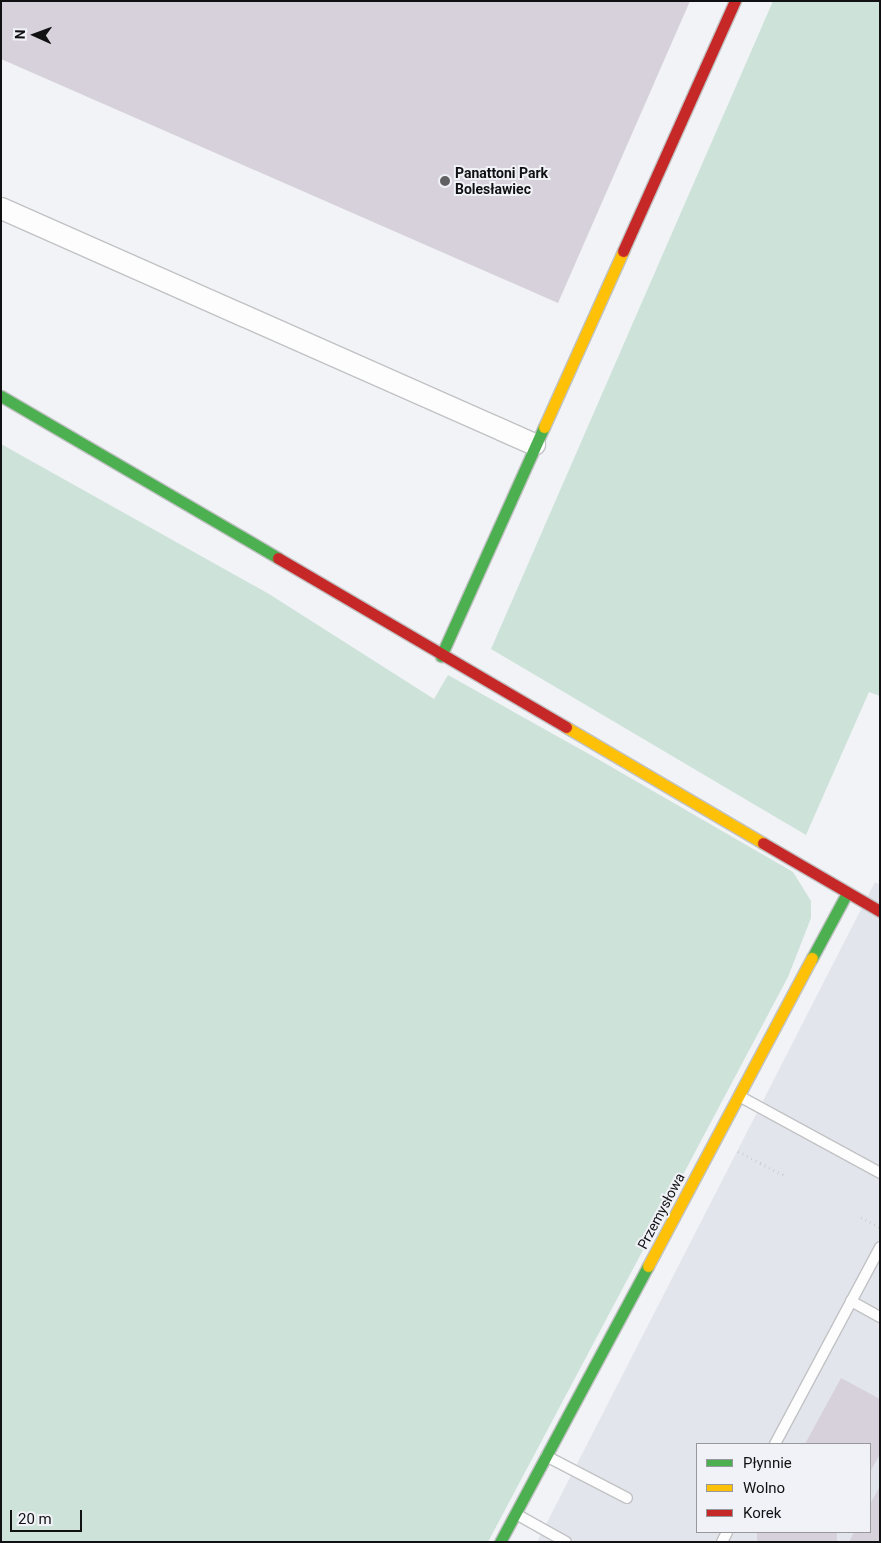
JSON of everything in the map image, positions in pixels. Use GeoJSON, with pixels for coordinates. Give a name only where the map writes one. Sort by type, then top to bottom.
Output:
{"type":"FeatureCollection","features":[{"type":"Feature","properties":{"kind":"street"},"geometry":{"type":"LineString","coordinates":[[441,656],[534,444],[735,1]]}},
{"type":"Feature","properties":{"kind":"street"},"geometry":{"type":"LineString","coordinates":[[1,208],[534,444]]}},
{"type":"Feature","properties":{"kind":"street"},"geometry":{"type":"LineString","coordinates":[[1,396],[441,656],[880,911]]}},
{"type":"Feature","properties":{"kind":"street","name":"Przemysłowa"},"geometry":{"type":"LineString","coordinates":[[500,1542],[848,893]]}},
{"type":"Feature","properties":{"kind":"lane"},"geometry":{"type":"LineString","coordinates":[[738,1095],[880,1173]]}},
{"type":"Feature","properties":{"kind":"lane"},"geometry":{"type":"LineString","coordinates":[[776,1443],[880,1247]]}},
{"type":"Feature","properties":{"kind":"lane"},"geometry":{"type":"LineString","coordinates":[[851,1301],[880,1317]]}},
{"type":"Feature","properties":{"kind":"lane"},"geometry":{"type":"LineString","coordinates":[[546,1456],[627,1498]]}},
{"type":"Feature","properties":{"kind":"lane"},"geometry":{"type":"LineString","coordinates":[[514,1513],[566,1542]]}},
{"type":"Feature","properties":{"kind":"path"},"geometry":{"type":"LineString","coordinates":[[731,1147],[785,1176]]}},
{"type":"Feature","properties":{"kind":"path"},"geometry":{"type":"LineString","coordinates":[[861,1217],[880,1227]]}},
{"type":"Feature","properties":{"kind":"shaded area"},"geometry":{"type":"Polygon","coordinates":[[[875,882],[880,885],[880,1542],[537,1542],[875,882]]]}},
{"type":"Feature","properties":{"kind":"green space"},"geometry":{"type":"Polygon","coordinates":[[[773,1],[880,1],[880,696],[869,692],[806,835],[491,649],[773,1]]]}},
{"type":"Feature","properties":{"kind":"green space"},"geometry":{"type":"Polygon","coordinates":[[[1,444],[269,594],[434,699],[448,675],[596,758],[793,872],[811,901],[811,918],[788,977],[488,1542],[1,1542],[1,444]]]}},
{"type":"Feature","properties":{"kind":"building","name":"Panattoni Park Bolesławiec"},"geometry":{"type":"Polygon","coordinates":[[[1,1],[690,1],[558,303],[1,59],[1,1]]]}},
{"type":"Feature","properties":{"kind":"building"},"geometry":{"type":"Polygon","coordinates":[[[841,1378],[880,1399],[880,1454],[871,1470],[871,1443],[806,1443],[841,1378]]]}},
{"type":"Feature","properties":{"kind":"building"},"geometry":{"type":"Polygon","coordinates":[[[880,1486],[880,1542],[849,1542],[854,1533],[871,1533],[871,1502],[880,1486]]]}},
{"type":"Feature","properties":{"kind":"building"},"geometry":{"type":"Polygon","coordinates":[[[757,1533],[837,1533],[837,1542],[757,1542],[757,1533]]]}},
{"type":"Feature","properties":{"kind":"traffic: fast"},"geometry":{"type":"LineString","coordinates":[[1,396],[278,558]]}},
{"type":"Feature","properties":{"kind":"traffic: fast"},"geometry":{"type":"LineString","coordinates":[[441,656],[544,427]]}},
{"type":"Feature","properties":{"kind":"traffic: fast"},"geometry":{"type":"LineString","coordinates":[[812,958],[847,893]]}},
{"type":"Feature","properties":{"kind":"traffic: fast"},"geometry":{"type":"LineString","coordinates":[[500,1542],[648,1266]]}},
{"type":"Feature","properties":{"kind":"traffic: slow"},"geometry":{"type":"LineString","coordinates":[[544,427],[623,251]]}},
{"type":"Feature","properties":{"kind":"traffic: slow"},"geometry":{"type":"LineString","coordinates":[[566,727],[763,843]]}},
{"type":"Feature","properties":{"kind":"traffic: slow"},"geometry":{"type":"LineString","coordinates":[[648,1266],[812,958]]}},
{"type":"Feature","properties":{"kind":"traffic: jam"},"geometry":{"type":"LineString","coordinates":[[623,251],[735,1]]}},
{"type":"Feature","properties":{"kind":"traffic: jam"},"geometry":{"type":"LineString","coordinates":[[278,558],[566,727]]}},
{"type":"Feature","properties":{"kind":"traffic: jam"},"geometry":{"type":"LineString","coordinates":[[763,843],[880,911]]}},
{"type":"Feature","properties":{"kind":"place","name":"Panattoni Park Bolesławiec"},"geometry":{"type":"Point","coordinates":[445,181]}}]}
